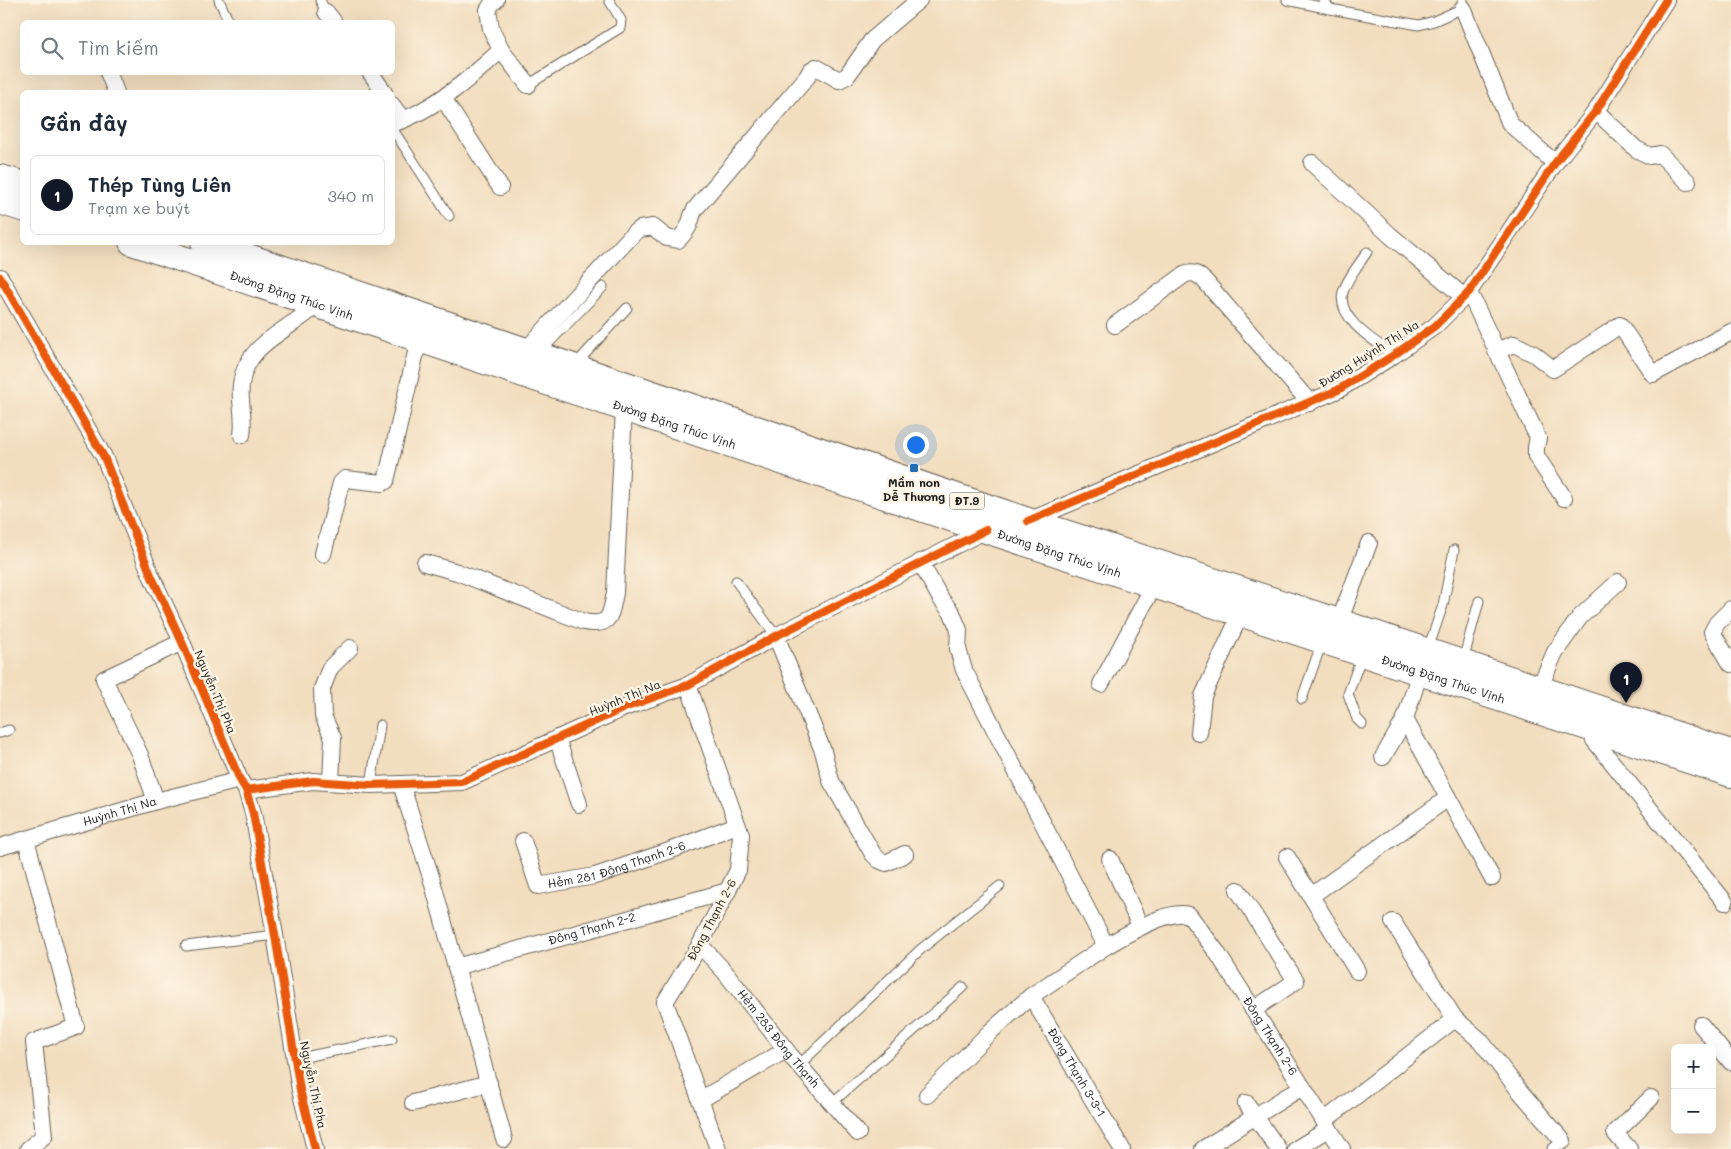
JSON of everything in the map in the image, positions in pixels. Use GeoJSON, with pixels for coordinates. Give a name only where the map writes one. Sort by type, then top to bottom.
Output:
{"type":"FeatureCollection","features":[{"type":"Feature","properties":{"kind":"main road"},"geometry":{"type":"LineString","coordinates":[[0,178],[20,183]]}},
{"type":"Feature","properties":{"kind":"main road"},"geometry":{"type":"LineString","coordinates":[[0,201],[20,207]]}},
{"type":"Feature","properties":{"kind":"main road","name":"Đường Đặng Thúc Vịnh"},"geometry":{"type":"LineString","coordinates":[[141,245],[1154,585],[1241,613],[1331,631],[1362,653],[1423,662],[1462,664],[1729,754]]}},
{"type":"Feature","properties":{"kind":"main road","name":"Đường Đặng Thúc Vịnh"},"geometry":{"type":"LineString","coordinates":[[213,245],[1028,521],[1331,631],[1423,662],[1596,730],[1729,754]]}},
{"type":"Feature","properties":{"kind":"street"},"geometry":{"type":"LineString","coordinates":[[496,0],[488,10],[491,29],[501,50],[528,85]]}},
{"type":"Feature","properties":{"kind":"street"},"geometry":{"type":"LineString","coordinates":[[531,353],[624,244],[640,229],[653,227],[673,240],[678,240],[682,236],[689,225],[692,213],[811,70],[816,67],[839,80],[847,76],[872,40],[919,0]]}},
{"type":"Feature","properties":{"kind":"street","name":"Đường Huỳnh Thị Na"},"geometry":{"type":"LineString","coordinates":[[1028,521],[1338,390],[1394,355],[1435,326],[1466,295],[1555,163],[1596,111],[1666,0]]}},
{"type":"Feature","properties":{"kind":"street"},"geometry":{"type":"LineString","coordinates":[[1463,4],[1510,124],[1555,163]]}},
{"type":"Feature","properties":{"kind":"street"},"geometry":{"type":"LineString","coordinates":[[396,124],[460,87],[501,50]]}},
{"type":"Feature","properties":{"kind":"street"},"geometry":{"type":"LineString","coordinates":[[109,75],[115,90]]}},
{"type":"Feature","properties":{"kind":"street"},"geometry":{"type":"LineString","coordinates":[[372,75],[383,90]]}},
{"type":"Feature","properties":{"kind":"street"},"geometry":{"type":"LineString","coordinates":[[443,98],[500,187]]}},
{"type":"Feature","properties":{"kind":"street"},"geometry":{"type":"LineString","coordinates":[[1596,111],[1636,148],[1650,156],[1660,154],[1688,182]]}},
{"type":"Feature","properties":{"kind":"street"},"geometry":{"type":"LineString","coordinates":[[1312,163],[1390,235],[1466,295],[1496,351],[1538,438],[1536,456],[1564,498]]}},
{"type":"Feature","properties":{"kind":"street"},"geometry":{"type":"LineString","coordinates":[[1115,325],[1184,275],[1190,272],[1198,274],[1310,403]]}},
{"type":"Feature","properties":{"kind":"street","name":"Nguyễn Thị Pha"},"geometry":{"type":"LineString","coordinates":[[0,277],[104,457],[151,575],[182,642],[253,812],[276,935],[300,1090],[316,1149]]}},
{"type":"Feature","properties":{"kind":"street"},"geometry":{"type":"LineString","coordinates":[[242,435],[241,386],[246,366],[259,348],[278,332],[308,312],[310,302]]}},
{"type":"Feature","properties":{"kind":"street"},"geometry":{"type":"LineString","coordinates":[[1496,351],[1514,344],[1534,354],[1553,369],[1620,325],[1653,374],[1731,332]]}},
{"type":"Feature","properties":{"kind":"street"},"geometry":{"type":"LineString","coordinates":[[323,554],[341,483],[345,479],[382,483],[386,481],[419,339]]}},
{"type":"Feature","properties":{"kind":"street"},"geometry":{"type":"LineString","coordinates":[[425,563],[457,572],[584,622],[597,624],[606,620],[611,612],[615,593],[624,408]]}},
{"type":"Feature","properties":{"kind":"street","name":"Huỳnh Thị Na"},"geometry":{"type":"LineString","coordinates":[[0,847],[156,801],[243,785],[313,781],[371,785],[462,782],[624,708],[688,686],[776,636],[986,530]]}},
{"type":"Feature","properties":{"kind":"street"},"geometry":{"type":"LineString","coordinates":[[1331,631],[1369,543]]}},
{"type":"Feature","properties":{"kind":"street"},"geometry":{"type":"LineString","coordinates":[[920,562],[941,599],[952,613],[959,630],[958,649],[964,670],[1106,946]]}},
{"type":"Feature","properties":{"kind":"street"},"geometry":{"type":"LineString","coordinates":[[1538,690],[1555,652],[1580,617],[1618,582]]}},
{"type":"Feature","properties":{"kind":"street"},"geometry":{"type":"LineString","coordinates":[[1101,684],[1154,585]]}},
{"type":"Feature","properties":{"kind":"street"},"geometry":{"type":"LineString","coordinates":[[1731,610],[1717,623],[1712,632],[1731,664]]}},
{"type":"Feature","properties":{"kind":"street"},"geometry":{"type":"LineString","coordinates":[[1199,733],[1203,696],[1241,613]]}},
{"type":"Feature","properties":{"kind":"street"},"geometry":{"type":"LineString","coordinates":[[776,636],[823,751],[830,781],[849,814],[873,854],[879,860],[886,863],[905,854]]}},
{"type":"Feature","properties":{"kind":"street"},"geometry":{"type":"LineString","coordinates":[[156,801],[140,755],[104,678],[182,642]]}},
{"type":"Feature","properties":{"kind":"street"},"geometry":{"type":"LineString","coordinates":[[331,782],[333,738],[324,716],[322,689],[330,668],[350,648]]}},
{"type":"Feature","properties":{"kind":"street"},"geometry":{"type":"LineString","coordinates":[[1383,757],[1406,719],[1423,662]]}},
{"type":"Feature","properties":{"kind":"street","name":"Đông Thạnh 2-6"},"geometry":{"type":"LineString","coordinates":[[688,686],[741,835],[738,870],[700,945],[665,1002],[718,1149]]}},
{"type":"Feature","properties":{"kind":"street"},"geometry":{"type":"LineString","coordinates":[[1406,719],[1492,878]]}},
{"type":"Feature","properties":{"kind":"street"},"geometry":{"type":"LineString","coordinates":[[1596,730],[1594,740],[1725,902]]}},
{"type":"Feature","properties":{"kind":"street"},"geometry":{"type":"LineString","coordinates":[[557,738],[579,804]]}},
{"type":"Feature","properties":{"kind":"street"},"geometry":{"type":"LineString","coordinates":[[402,784],[431,877],[504,1139]]}},
{"type":"Feature","properties":{"kind":"street"},"geometry":{"type":"LineString","coordinates":[[1311,896],[1448,798]]}},
{"type":"Feature","properties":{"kind":"street","name":"Hẻm 281 Đông Thạnh 2-6"},"geometry":{"type":"LineString","coordinates":[[523,842],[538,886],[595,876],[737,825]]}},
{"type":"Feature","properties":{"kind":"street"},"geometry":{"type":"LineString","coordinates":[[26,839],[76,1027],[34,1042],[44,1136],[28,1149]]}},
{"type":"Feature","properties":{"kind":"street"},"geometry":{"type":"LineString","coordinates":[[1287,857],[1357,971]]}},
{"type":"Feature","properties":{"kind":"street"},"geometry":{"type":"LineString","coordinates":[[927,1095],[991,1031],[1031,996],[1106,946],[1140,926],[1110,859]]}},
{"type":"Feature","properties":{"kind":"street"},"geometry":{"type":"LineString","coordinates":[[1238,890],[1296,981],[1253,1010]]}},
{"type":"Feature","properties":{"kind":"street","name":"Đông Thạnh 2-2"},"geometry":{"type":"LineString","coordinates":[[456,967],[728,891]]}},
{"type":"Feature","properties":{"kind":"street","name":"Đông Thạnh 2-6"},"geometry":{"type":"LineString","coordinates":[[1140,926],[1183,913],[1189,915],[1197,924],[1342,1149]]}},
{"type":"Feature","properties":{"kind":"street"},"geometry":{"type":"LineString","coordinates":[[1393,922],[1455,1019],[1480,1040],[1518,1089],[1557,1145]]}},
{"type":"Feature","properties":{"kind":"street","name":"Hẻm 283 Đông Thạnh"},"geometry":{"type":"LineString","coordinates":[[700,945],[725,972],[786,1050],[858,1133]]}},
{"type":"Feature","properties":{"kind":"street","name":"Đông Thạnh 3-3-1"},"geometry":{"type":"LineString","coordinates":[[1031,996],[1122,1149]]}},
{"type":"Feature","properties":{"kind":"street"},"geometry":{"type":"LineString","coordinates":[[1296,1149],[1455,1019]]}},
{"type":"Feature","properties":{"kind":"street"},"geometry":{"type":"LineString","coordinates":[[1701,1025],[1731,1062]]}},
{"type":"Feature","properties":{"kind":"street"},"geometry":{"type":"LineString","coordinates":[[700,1100],[786,1050]]}},
{"type":"Feature","properties":{"kind":"street"},"geometry":{"type":"LineString","coordinates":[[413,1103],[488,1083]]}},
{"type":"Feature","properties":{"kind":"street"},"geometry":{"type":"LineString","coordinates":[[1203,1149],[1251,1110],[1302,1087]]}},
{"type":"Feature","properties":{"kind":"street"},"geometry":{"type":"LineString","coordinates":[[1628,1149],[1614,1133],[1651,1098]]}},
{"type":"Feature","properties":{"kind":"street"},"geometry":{"type":"LineString","coordinates":[[1251,1110],[1278,1149]]}},
{"type":"Feature","properties":{"kind":"lane"},"geometry":{"type":"LineString","coordinates":[[219,0],[228,20]]}},
{"type":"Feature","properties":{"kind":"lane"},"geometry":{"type":"LineString","coordinates":[[528,85],[620,28],[621,20],[608,0]]}},
{"type":"Feature","properties":{"kind":"lane"},"geometry":{"type":"LineString","coordinates":[[1287,0],[1419,25],[1434,21],[1463,4]]}},
{"type":"Feature","properties":{"kind":"lane"},"geometry":{"type":"LineString","coordinates":[[1323,0],[1330,9]]}},
{"type":"Feature","properties":{"kind":"lane"},"geometry":{"type":"LineString","coordinates":[[396,124],[449,216]]}},
{"type":"Feature","properties":{"kind":"lane"},"geometry":{"type":"LineString","coordinates":[[1367,252],[1349,280],[1343,294],[1343,306],[1353,324],[1394,355]]}},
{"type":"Feature","properties":{"kind":"lane"},"geometry":{"type":"LineString","coordinates":[[531,353],[603,286]]}},
{"type":"Feature","properties":{"kind":"lane"},"geometry":{"type":"LineString","coordinates":[[573,367],[627,308]]}},
{"type":"Feature","properties":{"kind":"lane"},"geometry":{"type":"LineString","coordinates":[[1423,662],[1444,605],[1454,550]]}},
{"type":"Feature","properties":{"kind":"lane"},"geometry":{"type":"LineString","coordinates":[[736,580],[776,636]]}},
{"type":"Feature","properties":{"kind":"lane"},"geometry":{"type":"LineString","coordinates":[[1462,664],[1480,601]]}},
{"type":"Feature","properties":{"kind":"lane"},"geometry":{"type":"LineString","coordinates":[[1302,699],[1331,631]]}},
{"type":"Feature","properties":{"kind":"lane"},"geometry":{"type":"LineString","coordinates":[[1362,653],[1348,694],[1357,719],[1362,724]]}},
{"type":"Feature","properties":{"kind":"lane"},"geometry":{"type":"LineString","coordinates":[[371,785],[380,725]]}},
{"type":"Feature","properties":{"kind":"lane"},"geometry":{"type":"LineString","coordinates":[[0,733],[9,730]]}},
{"type":"Feature","properties":{"kind":"lane"},"geometry":{"type":"LineString","coordinates":[[799,1065],[921,949],[1000,886]]}},
{"type":"Feature","properties":{"kind":"lane"},"geometry":{"type":"LineString","coordinates":[[186,946],[276,935]]}},
{"type":"Feature","properties":{"kind":"lane"},"geometry":{"type":"LineString","coordinates":[[832,1103],[963,987]]}},
{"type":"Feature","properties":{"kind":"lane"},"geometry":{"type":"LineString","coordinates":[[295,1059],[392,1039]]}},
{"type":"Feature","properties":{"kind":"cycle path"},"geometry":{"type":"LineString","coordinates":[[1028,521],[1338,390],[1394,355],[1435,326],[1469,292],[1555,163],[1596,111],[1666,0]]}},
{"type":"Feature","properties":{"kind":"cycle path"},"geometry":{"type":"LineString","coordinates":[[0,277],[104,457],[151,575],[246,790],[253,813],[275,935],[300,1090],[315,1149]]}},
{"type":"Feature","properties":{"kind":"cycle path"},"geometry":{"type":"LineString","coordinates":[[246,790],[313,781],[371,785],[462,782],[624,708],[688,685],[776,636],[986,530]]}},
{"type":"Feature","properties":{"kind":"place","name":"Mầm non Dễ Thương"},"geometry":{"type":"Point","coordinates":[914,468]}},
{"type":"Feature","properties":{"kind":"place","name":"Thép Tùng Liên"},"geometry":{"type":"Point","coordinates":[1626,703]}}]}
